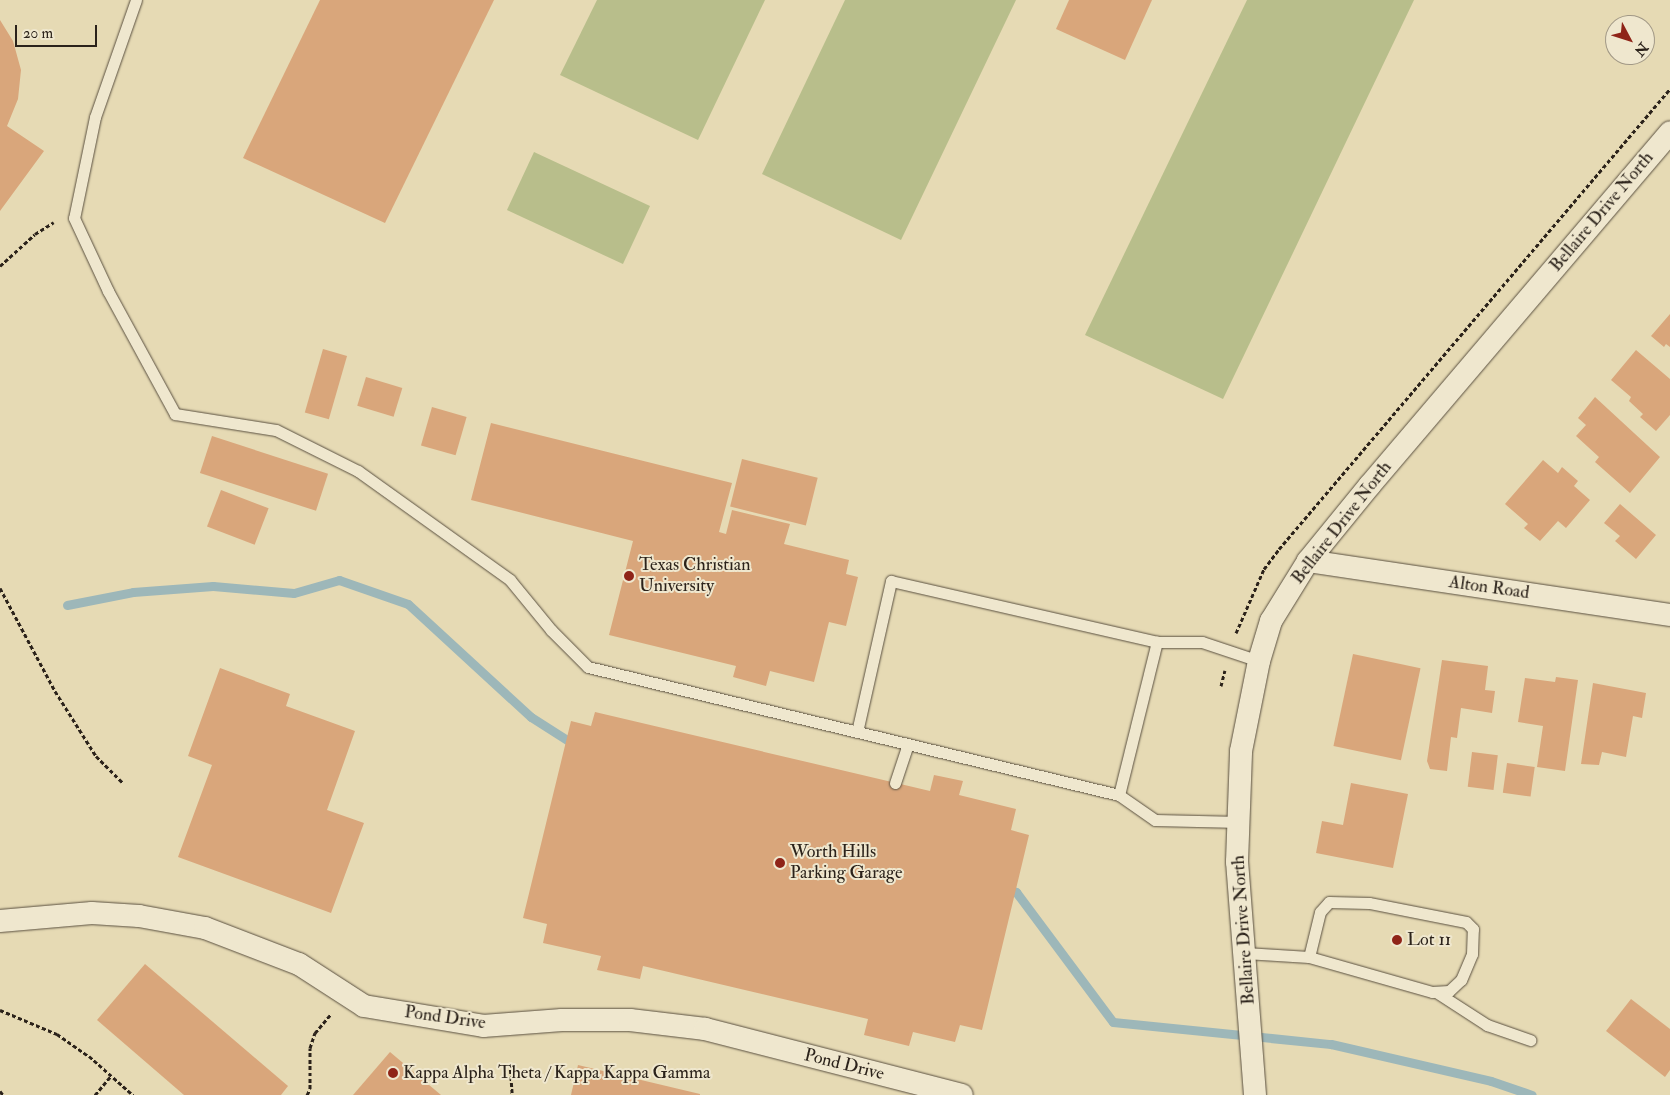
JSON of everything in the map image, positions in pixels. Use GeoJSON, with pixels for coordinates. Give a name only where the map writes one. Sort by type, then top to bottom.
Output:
{"type":"FeatureCollection","features":[{"type":"Feature","properties":{"kind":"street","name":"Bellaire Drive North"},"geometry":{"type":"LineString","coordinates":[[1255,1095],[1253,1046],[1237,862],[1240,822],[1241,751],[1259,661],[1270,621],[1308,561],[1670,132]]}},
{"type":"Feature","properties":{"kind":"street","name":"Alton Road"},"geometry":{"type":"LineString","coordinates":[[1308,561],[1670,615]]}},
{"type":"Feature","properties":{"kind":"street","name":"Pond Drive"},"geometry":{"type":"LineString","coordinates":[[0,921],[92,913],[139,916],[205,928],[299,964],[364,1006],[483,1026],[562,1020],[630,1020],[705,1029],[962,1095]]}},
{"type":"Feature","properties":{"kind":"lane"},"geometry":{"type":"LineString","coordinates":[[136,0],[95,117],[74,218],[105,284],[175,414],[276,430],[358,471],[510,580],[551,630],[588,667],[1119,795],[1155,820],[1240,822]]}},
{"type":"Feature","properties":{"kind":"lane"},"geometry":{"type":"LineString","coordinates":[[857,732],[892,581],[1157,642],[1202,642],[1259,661]]}},
{"type":"Feature","properties":{"kind":"lane"},"geometry":{"type":"LineString","coordinates":[[1119,795],[1157,642]]}},
{"type":"Feature","properties":{"kind":"lane"},"geometry":{"type":"LineString","coordinates":[[895,783],[908,744]]}},
{"type":"Feature","properties":{"kind":"lane"},"geometry":{"type":"LineString","coordinates":[[1309,957],[1320,912],[1329,902],[1369,903],[1466,922],[1473,929],[1472,954],[1461,980],[1449,991],[1436,992]]}},
{"type":"Feature","properties":{"kind":"lane"},"geometry":{"type":"LineString","coordinates":[[1245,953],[1309,957],[1436,992],[1487,1025],[1530,1040]]}},
{"type":"Feature","properties":{"kind":"path"},"geometry":{"type":"LineString","coordinates":[[0,266],[35,234],[76,208]]}},
{"type":"Feature","properties":{"kind":"path"},"geometry":{"type":"LineString","coordinates":[[0,588],[34,652],[96,756],[122,782]]}},
{"type":"Feature","properties":{"kind":"path"},"geometry":{"type":"LineString","coordinates":[[0,1010],[57,1034],[112,1076],[133,1095]]}},
{"type":"Feature","properties":{"kind":"path"},"geometry":{"type":"LineString","coordinates":[[307,1095],[310,1089],[310,1048],[315,1033],[331,1014]]}},
{"type":"Feature","properties":{"kind":"path"},"geometry":{"type":"LineString","coordinates":[[510,1063],[512,1095]]}},
{"type":"Feature","properties":{"kind":"path"},"geometry":{"type":"LineString","coordinates":[[95,1095],[112,1076]]}},
{"type":"Feature","properties":{"kind":"path"},"geometry":{"type":"LineString","coordinates":[[0,1092],[3,1095]]}},
{"type":"Feature","properties":{"kind":"green space"},"geometry":{"type":"Polygon","coordinates":[[[597,0],[765,0],[698,140],[560,75],[597,0]]]}},
{"type":"Feature","properties":{"kind":"green space"},"geometry":{"type":"Polygon","coordinates":[[[845,0],[1016,0],[901,240],[762,174],[845,0]]]}},
{"type":"Feature","properties":{"kind":"green space"},"geometry":{"type":"Polygon","coordinates":[[[1247,0],[1414,0],[1223,399],[1085,335],[1247,0]]]}},
{"type":"Feature","properties":{"kind":"green space"},"geometry":{"type":"Polygon","coordinates":[[[534,152],[650,206],[623,264],[507,210],[534,152]]]}},
{"type":"Feature","properties":{"kind":"building"},"geometry":{"type":"Polygon","coordinates":[[[320,0],[494,0],[385,223],[243,158],[320,0]]]}},
{"type":"Feature","properties":{"kind":"building"},"geometry":{"type":"Polygon","coordinates":[[[1069,0],[1152,0],[1125,60],[1056,29],[1069,0]]]}},
{"type":"Feature","properties":{"kind":"building"},"geometry":{"type":"Polygon","coordinates":[[[0,20],[13,41],[21,70],[18,99],[7,126],[44,151],[0,211],[0,20]]]}},
{"type":"Feature","properties":{"kind":"building"},"geometry":{"type":"Polygon","coordinates":[[[1670,314],[1670,347],[1666,344],[1664,347],[1651,336],[1670,314]]]}},
{"type":"Feature","properties":{"kind":"building"},"geometry":{"type":"Polygon","coordinates":[[[323,349],[347,356],[329,419],[305,412],[323,349]]]}},
{"type":"Feature","properties":{"kind":"building"},"geometry":{"type":"Polygon","coordinates":[[[1636,350],[1670,379],[1670,415],[1656,431],[1640,417],[1643,414],[1629,401],[1631,397],[1611,380],[1636,350]]]}},
{"type":"Feature","properties":{"kind":"building"},"geometry":{"type":"Polygon","coordinates":[[[366,377],[402,388],[394,417],[357,406],[366,377]]]}},
{"type":"Feature","properties":{"kind":"building"},"geometry":{"type":"Polygon","coordinates":[[[1595,397],[1660,457],[1630,493],[1595,462],[1599,457],[1576,436],[1586,425],[1578,418],[1595,397]]]}},
{"type":"Feature","properties":{"kind":"building"},"geometry":{"type":"Polygon","coordinates":[[[432,407],[467,417],[456,455],[421,445],[432,407]]]}},
{"type":"Feature","properties":{"kind":"building"},"geometry":{"type":"Polygon","coordinates":[[[491,423],[732,483],[719,532],[726,534],[732,510],[790,524],[784,544],[849,560],[846,574],[858,577],[846,626],[829,622],[814,682],[770,671],[766,686],[733,677],[736,666],[609,635],[633,541],[471,500],[491,423]]]}},
{"type":"Feature","properties":{"kind":"building"},"geometry":{"type":"Polygon","coordinates":[[[212,436],[328,474],[316,511],[200,473],[212,436]]]}},
{"type":"Feature","properties":{"kind":"building"},"geometry":{"type":"Polygon","coordinates":[[[742,459],[818,478],[806,525],[730,507],[742,459]]]}},
{"type":"Feature","properties":{"kind":"building"},"geometry":{"type":"Polygon","coordinates":[[[1543,460],[1558,473],[1562,467],[1578,481],[1574,486],[1590,500],[1566,528],[1558,521],[1540,541],[1524,528],[1528,524],[1505,504],[1543,460]]]}},
{"type":"Feature","properties":{"kind":"building"},"geometry":{"type":"Polygon","coordinates":[[[221,490],[269,508],[255,545],[207,526],[221,490]]]}},
{"type":"Feature","properties":{"kind":"building"},"geometry":{"type":"Polygon","coordinates":[[[1620,504],[1656,535],[1636,559],[1615,541],[1620,536],[1604,523],[1620,504]]]}},
{"type":"Feature","properties":{"kind":"building"},"geometry":{"type":"Polygon","coordinates":[[[1353,654],[1420,668],[1401,760],[1333,746],[1353,654]]]}},
{"type":"Feature","properties":{"kind":"building"},"geometry":{"type":"Polygon","coordinates":[[[1442,660],[1488,666],[1485,690],[1495,691],[1492,713],[1461,708],[1457,738],[1451,737],[1447,771],[1430,769],[1427,761],[1442,660]]]}},
{"type":"Feature","properties":{"kind":"building"},"geometry":{"type":"Polygon","coordinates":[[[220,668],[290,694],[286,706],[355,731],[327,810],[364,823],[331,913],[178,857],[212,765],[188,756],[220,668]]]}},
{"type":"Feature","properties":{"kind":"building"},"geometry":{"type":"Polygon","coordinates":[[[1556,677],[1578,680],[1565,771],[1537,767],[1543,726],[1518,722],[1525,678],[1555,682],[1556,677]]]}},
{"type":"Feature","properties":{"kind":"building"},"geometry":{"type":"Polygon","coordinates":[[[1593,683],[1646,693],[1642,718],[1633,716],[1626,757],[1602,752],[1599,765],[1581,764],[1593,683]]]}},
{"type":"Feature","properties":{"kind":"building","name":"Worth Hills Parking Garage"},"geometry":{"type":"Polygon","coordinates":[[[595,712],[930,791],[934,775],[963,781],[959,795],[1016,809],[1011,830],[1029,835],[982,1030],[960,1025],[955,1042],[913,1032],[909,1046],[864,1035],[868,1019],[643,966],[640,979],[597,970],[601,956],[543,943],[547,924],[523,918],[571,721],[591,726],[595,712]]]}},
{"type":"Feature","properties":{"kind":"building"},"geometry":{"type":"Polygon","coordinates":[[[1472,752],[1498,755],[1494,790],[1468,787],[1472,752]]]}},
{"type":"Feature","properties":{"kind":"building"},"geometry":{"type":"Polygon","coordinates":[[[1507,763],[1535,767],[1531,797],[1503,793],[1507,763]]]}},
{"type":"Feature","properties":{"kind":"building"},"geometry":{"type":"Polygon","coordinates":[[[1351,783],[1408,794],[1393,868],[1316,853],[1322,821],[1343,825],[1351,783]]]}},
{"type":"Feature","properties":{"kind":"building"},"geometry":{"type":"Polygon","coordinates":[[[145,964],[288,1086],[281,1095],[184,1095],[97,1020],[145,964]]]}},
{"type":"Feature","properties":{"kind":"building"},"geometry":{"type":"Polygon","coordinates":[[[1631,999],[1670,1029],[1670,1070],[1665,1077],[1606,1031],[1631,999]]]}},
{"type":"Feature","properties":{"kind":"building","name":"Kappa Alpha Theta / Kappa Kappa Gamma"},"geometry":{"type":"Polygon","coordinates":[[[390,1052],[441,1095],[353,1095],[390,1052]]]}},
{"type":"Feature","properties":{"kind":"building"},"geometry":{"type":"Polygon","coordinates":[[[578,1065],[700,1094],[700,1095],[571,1095],[578,1065]]]}},
{"type":"Feature","properties":{"kind":"waterway"},"geometry":{"type":"LineString","coordinates":[[67,605],[133,592],[213,586],[294,593],[339,580],[408,604],[531,717],[575,745]]}},
{"type":"Feature","properties":{"kind":"waterway"},"geometry":{"type":"LineString","coordinates":[[1005,888],[1016,892],[1113,1022],[1331,1044],[1491,1081],[1532,1095]]}},
{"type":"Feature","properties":{"kind":"place","name":"Texas Christian University"},"geometry":{"type":"Point","coordinates":[629,576]}},
{"type":"Feature","properties":{"kind":"place","name":"Worth Hills Parking Garage"},"geometry":{"type":"Point","coordinates":[780,863]}},
{"type":"Feature","properties":{"kind":"place","name":"Lot 11"},"geometry":{"type":"Point","coordinates":[1397,940]}},
{"type":"Feature","properties":{"kind":"place","name":"Kappa Alpha Theta / Kappa Kappa Gamma"},"geometry":{"type":"Point","coordinates":[393,1073]}}]}
